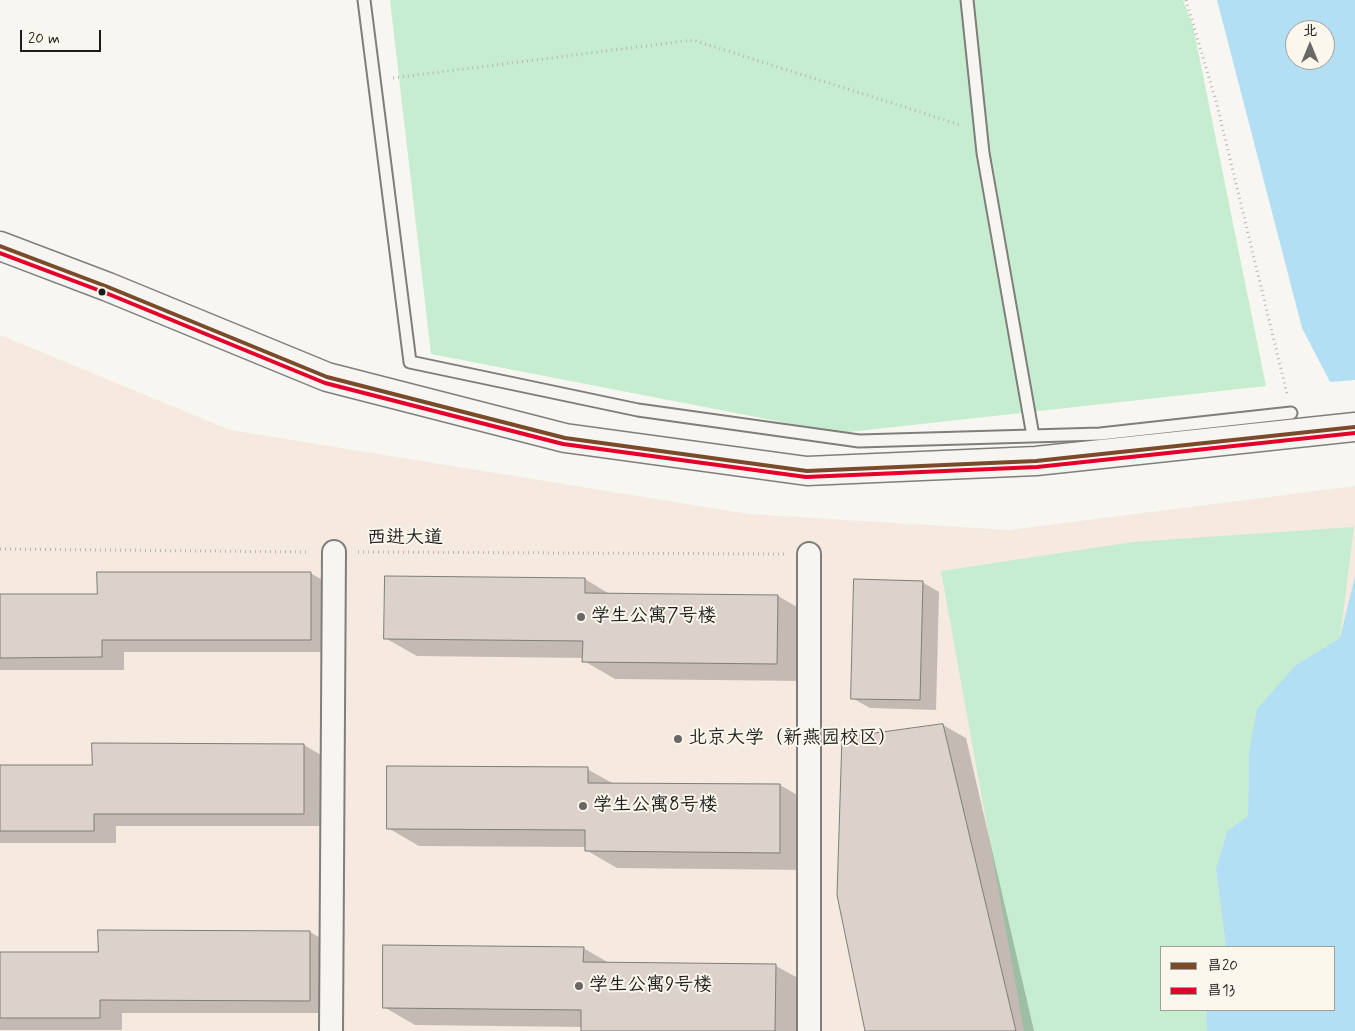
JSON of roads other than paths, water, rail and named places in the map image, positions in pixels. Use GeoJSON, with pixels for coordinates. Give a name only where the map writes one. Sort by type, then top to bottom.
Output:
{"type":"FeatureCollection","features":[{"type":"Feature","properties":{"kind":"main road"},"geometry":{"type":"LineString","coordinates":[[0,246],[108,287],[327,377],[565,438],[807,470],[1036,462],[1355,427]]}},
{"type":"Feature","properties":{"kind":"street"},"geometry":{"type":"LineString","coordinates":[[331,1031],[334,552]]}},
{"type":"Feature","properties":{"kind":"street"},"geometry":{"type":"LineString","coordinates":[[809,1031],[810,554]]}},
{"type":"Feature","properties":{"kind":"lane"},"geometry":{"type":"LineString","coordinates":[[364,0],[410,362],[638,410],[859,441],[1100,434],[1291,414]]}},
{"type":"Feature","properties":{"kind":"lane"},"geometry":{"type":"LineString","coordinates":[[967,0],[981,132],[1033,436]]}},
{"type":"Feature","properties":{"kind":"water"},"geometry":{"type":"Polygon","coordinates":[[[1217,0],[1355,0],[1355,380],[1330,382],[1302,328],[1217,0]]]}},
{"type":"Feature","properties":{"kind":"water"},"geometry":{"type":"Polygon","coordinates":[[[1355,576],[1355,1031],[1207,1031],[1206,1011],[1335,1011],[1335,946],[1226,946],[1216,869],[1227,831],[1248,816],[1249,752],[1257,709],[1296,665],[1340,638],[1355,576]]]}},
{"type":"Feature","properties":{"kind":"place","name":"学生公寓7号楼"},"geometry":{"type":"Point","coordinates":[581,617]}},
{"type":"Feature","properties":{"kind":"place","name":"北京大学（新燕园校区）"},"geometry":{"type":"Point","coordinates":[678,739]}},
{"type":"Feature","properties":{"kind":"place","name":"学生公寓8号楼"},"geometry":{"type":"Point","coordinates":[583,806]}},
{"type":"Feature","properties":{"kind":"place","name":"学生公寓9号楼"},"geometry":{"type":"Point","coordinates":[579,986]}}]}
